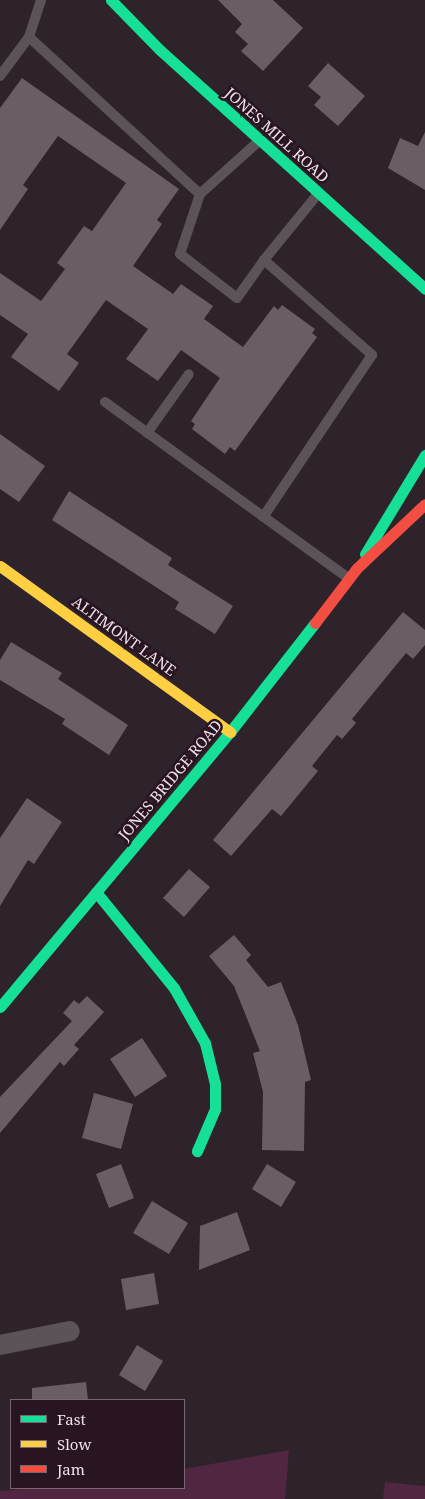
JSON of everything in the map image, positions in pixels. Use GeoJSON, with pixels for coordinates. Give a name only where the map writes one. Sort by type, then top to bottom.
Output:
{"type":"FeatureCollection","features":[{"type":"Feature","properties":{"kind":"street","name":"JONES MILL ROAD"},"geometry":{"type":"LineString","coordinates":[[111,0],[260,140],[425,289]]}},
{"type":"Feature","properties":{"kind":"street"},"geometry":{"type":"LineString","coordinates":[[414,466],[425,448]]}},
{"type":"Feature","properties":{"kind":"street","name":"JONES BRIDGE ROAD"},"geometry":{"type":"LineString","coordinates":[[357,568],[414,466],[425,455]]}},
{"type":"Feature","properties":{"kind":"street","name":"JONES BRIDGE ROAD"},"geometry":{"type":"LineString","coordinates":[[0,1008],[7,986],[96,892],[230,732],[357,568],[425,504]]}},
{"type":"Feature","properties":{"kind":"street","name":"ALTIMONT LANE"},"geometry":{"type":"LineString","coordinates":[[0,566],[230,732]]}},
{"type":"Feature","properties":{"kind":"street"},"geometry":{"type":"LineString","coordinates":[[96,892],[174,988],[205,1043],[215,1084],[215,1109],[197,1151]]}},
{"type":"Feature","properties":{"kind":"street"},"geometry":{"type":"LineString","coordinates":[[0,1345],[70,1331]]}},
{"type":"Feature","properties":{"kind":"lane"},"geometry":{"type":"LineString","coordinates":[[0,76],[29,37],[41,0]]}},
{"type":"Feature","properties":{"kind":"lane"},"geometry":{"type":"LineString","coordinates":[[29,37],[200,194]]}},
{"type":"Feature","properties":{"kind":"lane"},"geometry":{"type":"LineString","coordinates":[[260,140],[200,194],[180,254],[238,298],[264,260],[319,193]]}},
{"type":"Feature","properties":{"kind":"lane"},"geometry":{"type":"LineString","coordinates":[[263,517],[372,355],[264,260]]}},
{"type":"Feature","properties":{"kind":"lane"},"geometry":{"type":"LineString","coordinates":[[147,433],[190,374]]}},
{"type":"Feature","properties":{"kind":"lane"},"geometry":{"type":"LineString","coordinates":[[105,402],[349,578]]}},
{"type":"Feature","properties":{"kind":"shaded area"},"geometry":{"type":"Polygon","coordinates":[[[289,1450],[285,1499],[0,1499],[0,1491],[22,1489],[185,1489],[185,1469],[289,1450]]]}},
{"type":"Feature","properties":{"kind":"shaded area"},"geometry":{"type":"Polygon","coordinates":[[[385,1482],[425,1486],[425,1499],[383,1499],[385,1482]]]}},
{"type":"Feature","properties":{"kind":"building"},"geometry":{"type":"Polygon","coordinates":[[[218,0],[273,0],[303,28],[263,71],[241,51],[248,44],[235,32],[242,24],[218,0]]]}},
{"type":"Feature","properties":{"kind":"building"},"geometry":{"type":"Polygon","coordinates":[[[328,63],[365,96],[338,126],[314,105],[321,97],[308,86],[328,63]]]}},
{"type":"Feature","properties":{"kind":"building"},"geometry":{"type":"Polygon","coordinates":[[[22,78],[179,189],[157,220],[162,224],[133,266],[173,294],[181,284],[213,306],[204,319],[243,347],[274,306],[278,310],[282,305],[315,329],[312,333],[317,337],[235,451],[230,447],[225,454],[192,429],[195,424],[191,421],[220,378],[181,350],[158,381],[126,359],[148,329],[106,300],[67,354],[79,363],[59,391],[11,357],[28,334],[0,315],[0,273],[41,301],[65,269],[57,263],[84,226],[92,231],[126,183],[58,136],[23,185],[28,189],[0,230],[0,108],[22,78]]]}},
{"type":"Feature","properties":{"kind":"building"},"geometry":{"type":"Polygon","coordinates":[[[425,132],[425,190],[388,168],[400,138],[418,146],[425,132]]]}},
{"type":"Feature","properties":{"kind":"building"},"geometry":{"type":"Polygon","coordinates":[[[0,434],[45,466],[19,502],[0,489],[0,434]]]}},
{"type":"Feature","properties":{"kind":"building"},"geometry":{"type":"Polygon","coordinates":[[[69,491],[172,558],[168,565],[233,606],[215,634],[175,609],[179,602],[52,520],[69,491]]]}},
{"type":"Feature","properties":{"kind":"building"},"geometry":{"type":"Polygon","coordinates":[[[403,612],[425,630],[425,645],[413,659],[406,653],[352,719],[356,723],[342,739],[337,735],[312,766],[318,771],[281,816],[272,809],[231,856],[213,840],[403,612]]]}},
{"type":"Feature","properties":{"kind":"building"},"geometry":{"type":"Polygon","coordinates":[[[11,642],[62,673],[58,679],[128,725],[109,755],[62,724],[65,719],[0,680],[0,660],[11,642]]]}},
{"type":"Feature","properties":{"kind":"building"},"geometry":{"type":"Polygon","coordinates":[[[27,798],[62,822],[34,864],[28,860],[0,906],[0,838],[27,798]]]}},
{"type":"Feature","properties":{"kind":"building"},"geometry":{"type":"Polygon","coordinates":[[[189,869],[210,887],[184,917],[163,898],[189,869]]]}},
{"type":"Feature","properties":{"kind":"building"},"geometry":{"type":"Polygon","coordinates":[[[234,935],[251,955],[246,960],[268,987],[281,982],[298,1025],[311,1080],[305,1082],[304,1151],[262,1150],[263,1092],[253,1053],[260,1051],[234,986],[209,956],[234,935]]]}},
{"type":"Feature","properties":{"kind":"building"},"geometry":{"type":"Polygon","coordinates":[[[87,996],[104,1012],[74,1045],[79,1049],[64,1066],[60,1062],[0,1133],[0,1097],[72,1021],[63,1013],[74,1000],[79,1004],[87,996]]]}},
{"type":"Feature","properties":{"kind":"building"},"geometry":{"type":"Polygon","coordinates":[[[142,1038],[167,1076],[135,1097],[110,1059],[142,1038]]]}},
{"type":"Feature","properties":{"kind":"building"},"geometry":{"type":"Polygon","coordinates":[[[94,1093],[133,1104],[121,1149],[82,1138],[94,1093]]]}},
{"type":"Feature","properties":{"kind":"building"},"geometry":{"type":"Polygon","coordinates":[[[121,1164],[134,1198],[109,1208],[96,1174],[121,1164]]]}},
{"type":"Feature","properties":{"kind":"building"},"geometry":{"type":"Polygon","coordinates":[[[267,1164],[296,1182],[281,1207],[252,1189],[267,1164]]]}},
{"type":"Feature","properties":{"kind":"building"},"geometry":{"type":"Polygon","coordinates":[[[152,1201],[188,1223],[169,1254],[133,1233],[152,1201]]]}},
{"type":"Feature","properties":{"kind":"building"},"geometry":{"type":"Polygon","coordinates":[[[237,1212],[250,1250],[199,1270],[200,1226],[237,1212]]]}},
{"type":"Feature","properties":{"kind":"building"},"geometry":{"type":"Polygon","coordinates":[[[154,1273],[159,1304],[126,1310],[121,1279],[154,1273]]]}},
{"type":"Feature","properties":{"kind":"building"},"geometry":{"type":"Polygon","coordinates":[[[137,1345],[163,1361],[145,1391],[119,1375],[137,1345]]]}},
{"type":"Feature","properties":{"kind":"building"},"geometry":{"type":"Polygon","coordinates":[[[86,1382],[88,1399],[32,1399],[32,1388],[86,1382]]]}},
{"type":"Feature","properties":{"kind":"traffic: fast"},"geometry":{"type":"LineString","coordinates":[[111,0],[160,50],[425,289]]}},
{"type":"Feature","properties":{"kind":"traffic: fast"},"geometry":{"type":"LineString","coordinates":[[365,554],[425,455]]}},
{"type":"Feature","properties":{"kind":"traffic: fast"},"geometry":{"type":"LineString","coordinates":[[0,1007],[230,732],[315,623]]}},
{"type":"Feature","properties":{"kind":"traffic: fast"},"geometry":{"type":"LineString","coordinates":[[96,892],[174,988],[205,1043],[215,1084],[215,1109],[197,1151]]}},
{"type":"Feature","properties":{"kind":"traffic: slow"},"geometry":{"type":"LineString","coordinates":[[0,566],[230,732]]}},
{"type":"Feature","properties":{"kind":"traffic: jam"},"geometry":{"type":"LineString","coordinates":[[315,623],[357,568],[425,504]]}}]}
